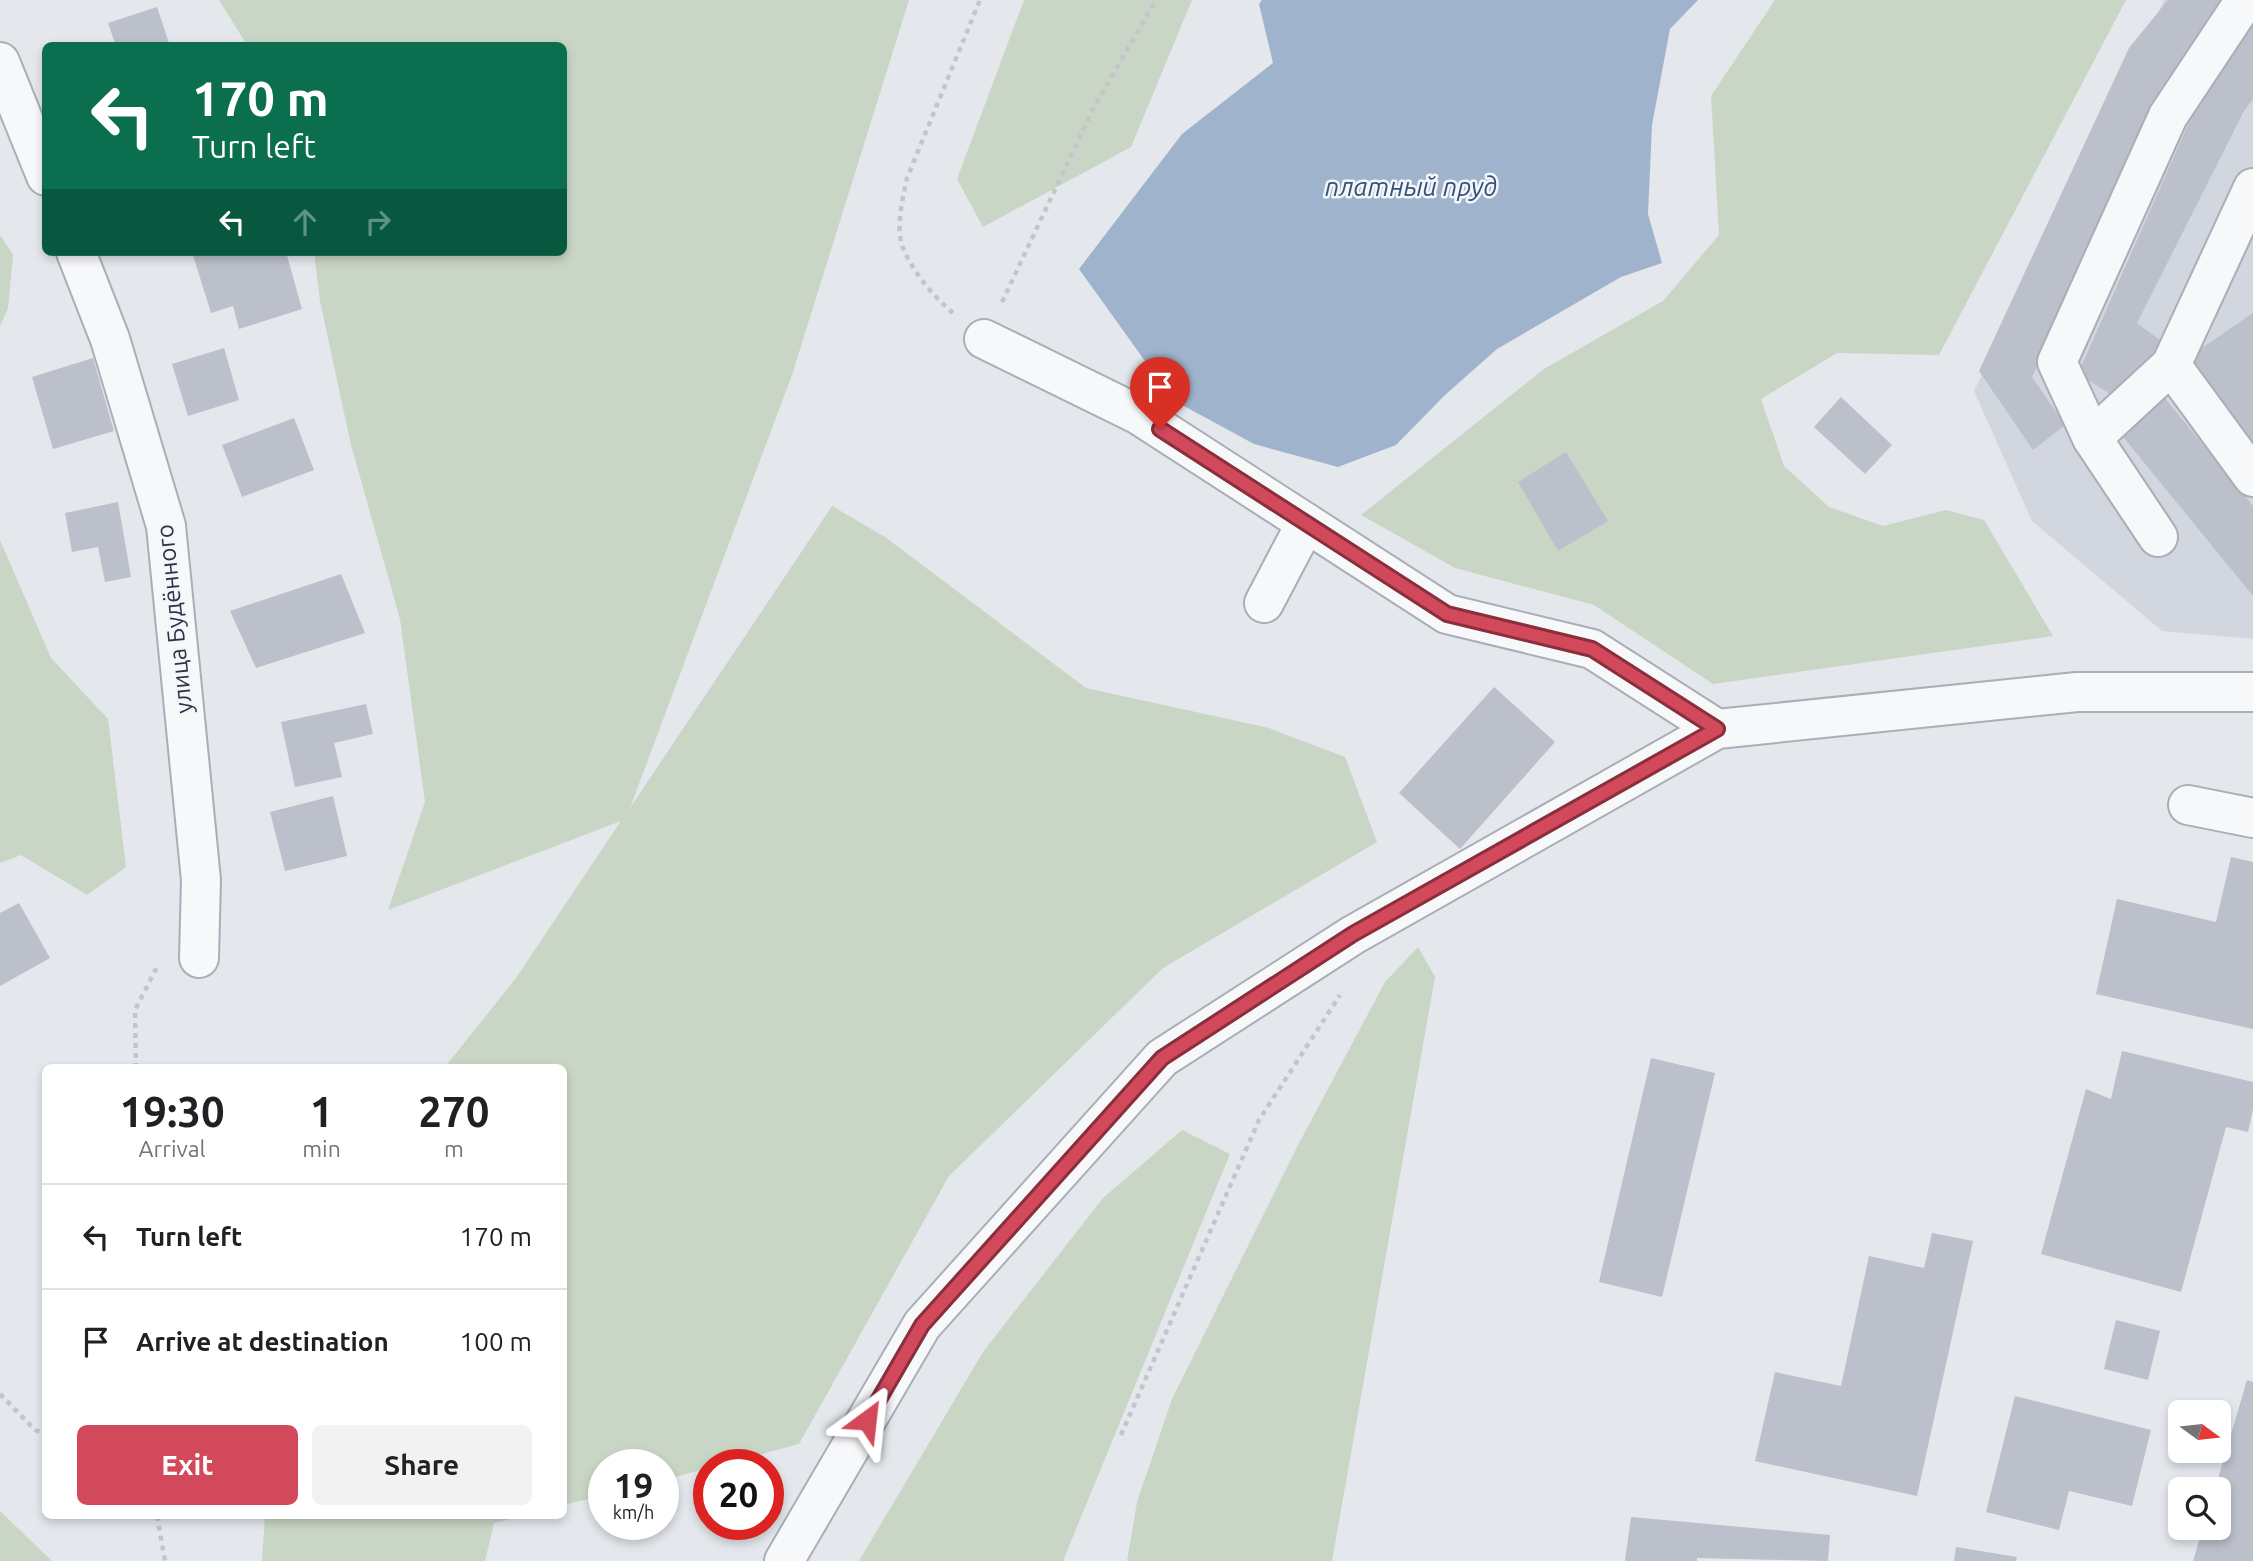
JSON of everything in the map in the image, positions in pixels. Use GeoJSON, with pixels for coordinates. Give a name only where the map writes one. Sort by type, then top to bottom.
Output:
{"type":"FeatureCollection","features":[{"type":"Feature","properties":{"kind":"street"},"geometry":{"type":"LineString","coordinates":[[2158,537],[2092,438],[2057,362],[2168,116],[2245,0]]}},
{"type":"Feature","properties":{"kind":"street"},"geometry":{"type":"LineString","coordinates":[[0,62],[42,167]]}},
{"type":"Feature","properties":{"kind":"street"},"geometry":{"type":"LineString","coordinates":[[2092,438],[2171,365],[2245,236],[2253,188]]}},
{"type":"Feature","properties":{"kind":"street","name":"улица Будённого"},"geometry":{"type":"LineString","coordinates":[[78,256],[110,339],[166,526],[201,880],[199,958]]}},
{"type":"Feature","properties":{"kind":"street"},"geometry":{"type":"LineString","coordinates":[[984,339],[1139,415],[1447,614],[1592,649],[1717,729]]}},
{"type":"Feature","properties":{"kind":"street"},"geometry":{"type":"LineString","coordinates":[[2171,365],[2253,477]]}},
{"type":"Feature","properties":{"kind":"street"},"geometry":{"type":"LineString","coordinates":[[1264,603],[1306,523]]}},
{"type":"Feature","properties":{"kind":"street"},"geometry":{"type":"LineString","coordinates":[[784,1561],[922,1325],[1162,1058],[1353,934],[1717,729],[2077,692],[2253,692]]}},
{"type":"Feature","properties":{"kind":"street"},"geometry":{"type":"LineString","coordinates":[[2188,804],[2253,818]]}},
{"type":"Feature","properties":{"kind":"path"},"geometry":{"type":"LineString","coordinates":[[980,0],[906,178],[901,208],[902,246],[935,298],[984,339],[1094,107],[1156,0]]}},
{"type":"Feature","properties":{"kind":"path"},"geometry":{"type":"LineString","coordinates":[[1121,1435],[1259,1121],[1341,994]]}},
{"type":"Feature","properties":{"kind":"path"},"geometry":{"type":"LineString","coordinates":[[0,1394],[35,1430],[42,1433]]}},
{"type":"Feature","properties":{"kind":"path"},"geometry":{"type":"LineString","coordinates":[[158,1519],[165,1561]]}},
{"type":"Feature","properties":{"kind":"shaded area"},"geometry":{"type":"Polygon","coordinates":[[[2164,0],[2253,0],[2253,639],[2162,631],[2032,521],[1974,391],[2164,0]]]}},
{"type":"Feature","properties":{"kind":"green space"},"geometry":{"type":"Polygon","coordinates":[[[219,0],[909,0],[792,375],[630,808],[832,506],[885,537],[1086,688],[1269,728],[1345,757],[1377,842],[1163,968],[949,1176],[799,1444],[780,1449],[693,1449],[693,1472],[679,1476],[679,1449],[588,1449],[588,1499],[567,1504],[567,1064],[447,1064],[516,978],[621,821],[388,910],[425,802],[400,619],[351,445],[320,301],[314,256],[567,256],[567,42],[245,42],[219,0]]]}},
{"type":"Feature","properties":{"kind":"green space"},"geometry":{"type":"Polygon","coordinates":[[[1024,0],[1192,0],[1131,147],[983,227],[957,179],[1024,0]]]}},
{"type":"Feature","properties":{"kind":"green space"},"geometry":{"type":"Polygon","coordinates":[[[1775,0],[2126,0],[1939,355],[1837,353],[1761,399],[1784,466],[1829,507],[1883,526],[1946,510],[1984,520],[2053,636],[1713,684],[1594,605],[1455,568],[1361,515],[1544,369],[1663,301],[1719,235],[1711,96],[1775,0]]]}},
{"type":"Feature","properties":{"kind":"green space"},"geometry":{"type":"Polygon","coordinates":[[[0,235],[13,255],[8,308],[0,326],[0,235]]]}},
{"type":"Feature","properties":{"kind":"green space"},"geometry":{"type":"Polygon","coordinates":[[[0,540],[51,658],[108,719],[126,867],[87,895],[21,855],[0,863],[0,540]]]}},
{"type":"Feature","properties":{"kind":"green space"},"geometry":{"type":"Polygon","coordinates":[[[1418,947],[1435,977],[1332,1561],[1127,1561],[1137,1502],[1172,1399],[1297,1147],[1385,982],[1418,947]]]}},
{"type":"Feature","properties":{"kind":"green space"},"geometry":{"type":"Polygon","coordinates":[[[1182,1130],[1230,1154],[1063,1561],[859,1561],[983,1352],[1103,1198],[1182,1130]]]}},
{"type":"Feature","properties":{"kind":"green space"},"geometry":{"type":"Polygon","coordinates":[[[0,1511],[52,1561],[0,1561],[0,1511]]]}},
{"type":"Feature","properties":{"kind":"green space"},"geometry":{"type":"Polygon","coordinates":[[[265,1519],[511,1519],[494,1523],[485,1561],[262,1561],[265,1519]]]}},
{"type":"Feature","properties":{"kind":"water","name":"платный пруд"},"geometry":{"type":"Polygon","coordinates":[[[1262,0],[1698,0],[1670,29],[1652,125],[1648,214],[1662,263],[1621,277],[1497,349],[1445,395],[1396,445],[1338,467],[1254,444],[1173,400],[1079,269],[1182,134],[1273,63],[1259,4],[1262,0]]]}},
{"type":"Feature","properties":{"kind":"building"},"geometry":{"type":"Polygon","coordinates":[[[2168,0],[2228,0],[2162,102],[2032,377],[2065,425],[2033,450],[1979,371],[2129,48],[2168,0]]]}},
{"type":"Feature","properties":{"kind":"building"},"geometry":{"type":"Polygon","coordinates":[[[157,7],[169,42],[115,42],[108,23],[157,7]]]}},
{"type":"Feature","properties":{"kind":"building"},"geometry":{"type":"Polygon","coordinates":[[[2253,23],[2253,99],[2244,111],[2137,323],[2161,341],[2120,400],[2078,374],[2198,102],[2253,23]]]}},
{"type":"Feature","properties":{"kind":"building"},"geometry":{"type":"Polygon","coordinates":[[[193,256],[287,256],[302,309],[239,329],[233,306],[211,313],[193,256]]]}},
{"type":"Feature","properties":{"kind":"building"},"geometry":{"type":"Polygon","coordinates":[[[2253,313],[2253,453],[2183,361],[2253,313]]]}},
{"type":"Feature","properties":{"kind":"building"},"geometry":{"type":"Polygon","coordinates":[[[224,348],[239,400],[188,416],[172,364],[224,348]]]}},
{"type":"Feature","properties":{"kind":"building"},"geometry":{"type":"Polygon","coordinates":[[[93,358],[114,431],[53,449],[32,377],[93,358]]]}},
{"type":"Feature","properties":{"kind":"building"},"geometry":{"type":"Polygon","coordinates":[[[1841,397],[1892,445],[1865,474],[1814,427],[1841,397]]]}},
{"type":"Feature","properties":{"kind":"building"},"geometry":{"type":"Polygon","coordinates":[[[2164,397],[2253,506],[2253,596],[2120,433],[2164,397]]]}},
{"type":"Feature","properties":{"kind":"building"},"geometry":{"type":"Polygon","coordinates":[[[294,418],[314,470],[242,497],[222,445],[294,418]]]}},
{"type":"Feature","properties":{"kind":"building"},"geometry":{"type":"Polygon","coordinates":[[[1566,452],[1608,521],[1558,551],[1518,482],[1566,452]]]}},
{"type":"Feature","properties":{"kind":"building"},"geometry":{"type":"Polygon","coordinates":[[[118,502],[131,577],[105,582],[98,547],[72,552],[65,513],[118,502]]]}},
{"type":"Feature","properties":{"kind":"building"},"geometry":{"type":"Polygon","coordinates":[[[341,574],[365,633],[256,668],[230,611],[341,574]]]}},
{"type":"Feature","properties":{"kind":"building"},"geometry":{"type":"Polygon","coordinates":[[[1494,687],[1555,742],[1460,849],[1399,793],[1494,687]]]}},
{"type":"Feature","properties":{"kind":"building"},"geometry":{"type":"Polygon","coordinates":[[[366,704],[373,734],[334,743],[342,777],[295,787],[281,722],[366,704]]]}},
{"type":"Feature","properties":{"kind":"building"},"geometry":{"type":"Polygon","coordinates":[[[333,796],[347,856],[285,871],[270,812],[333,796]]]}},
{"type":"Feature","properties":{"kind":"building"},"geometry":{"type":"Polygon","coordinates":[[[2231,857],[2253,862],[2253,1029],[2096,994],[2117,899],[2216,922],[2231,857]]]}},
{"type":"Feature","properties":{"kind":"building"},"geometry":{"type":"Polygon","coordinates":[[[19,903],[50,958],[0,986],[0,913],[19,903]]]}},
{"type":"Feature","properties":{"kind":"building"},"geometry":{"type":"Polygon","coordinates":[[[2122,1051],[2253,1082],[2253,1109],[2248,1132],[2226,1127],[2181,1292],[2041,1254],[2086,1089],[2111,1099],[2122,1051]]]}},
{"type":"Feature","properties":{"kind":"building"},"geometry":{"type":"Polygon","coordinates":[[[1651,1058],[1715,1073],[1662,1297],[1599,1282],[1651,1058]]]}},
{"type":"Feature","properties":{"kind":"building"},"geometry":{"type":"Polygon","coordinates":[[[1932,1233],[1973,1241],[1917,1496],[1755,1461],[1775,1372],[1841,1386],[1869,1256],[1924,1268],[1932,1233]]]}},
{"type":"Feature","properties":{"kind":"building"},"geometry":{"type":"Polygon","coordinates":[[[2116,1320],[2160,1331],[2148,1380],[2104,1369],[2116,1320]]]}},
{"type":"Feature","properties":{"kind":"building"},"geometry":{"type":"Polygon","coordinates":[[[2247,1380],[2253,1382],[2253,1561],[2193,1561],[2199,1540],[2231,1540],[2231,1477],[2219,1477],[2223,1463],[2231,1463],[2231,1434],[2247,1380]]]}},
{"type":"Feature","properties":{"kind":"building"},"geometry":{"type":"Polygon","coordinates":[[[2015,1396],[2151,1430],[2132,1506],[2069,1491],[2059,1530],[1986,1512],[2015,1396]]]}},
{"type":"Feature","properties":{"kind":"building"},"geometry":{"type":"Polygon","coordinates":[[[1631,1517],[1830,1535],[1828,1561],[1697,1558],[1697,1561],[1625,1561],[1631,1517]]]}},
{"type":"Feature","properties":{"kind":"building"},"geometry":{"type":"Polygon","coordinates":[[[1956,1547],[2017,1557],[2016,1561],[1954,1561],[1956,1547]]]}},
{"type":"Feature","properties":{"kind":"route"},"geometry":{"type":"LineString","coordinates":[[867,1420],[922,1325],[1162,1058],[1353,934],[1717,729],[1592,649],[1447,614],[1160,429]]}}]}
